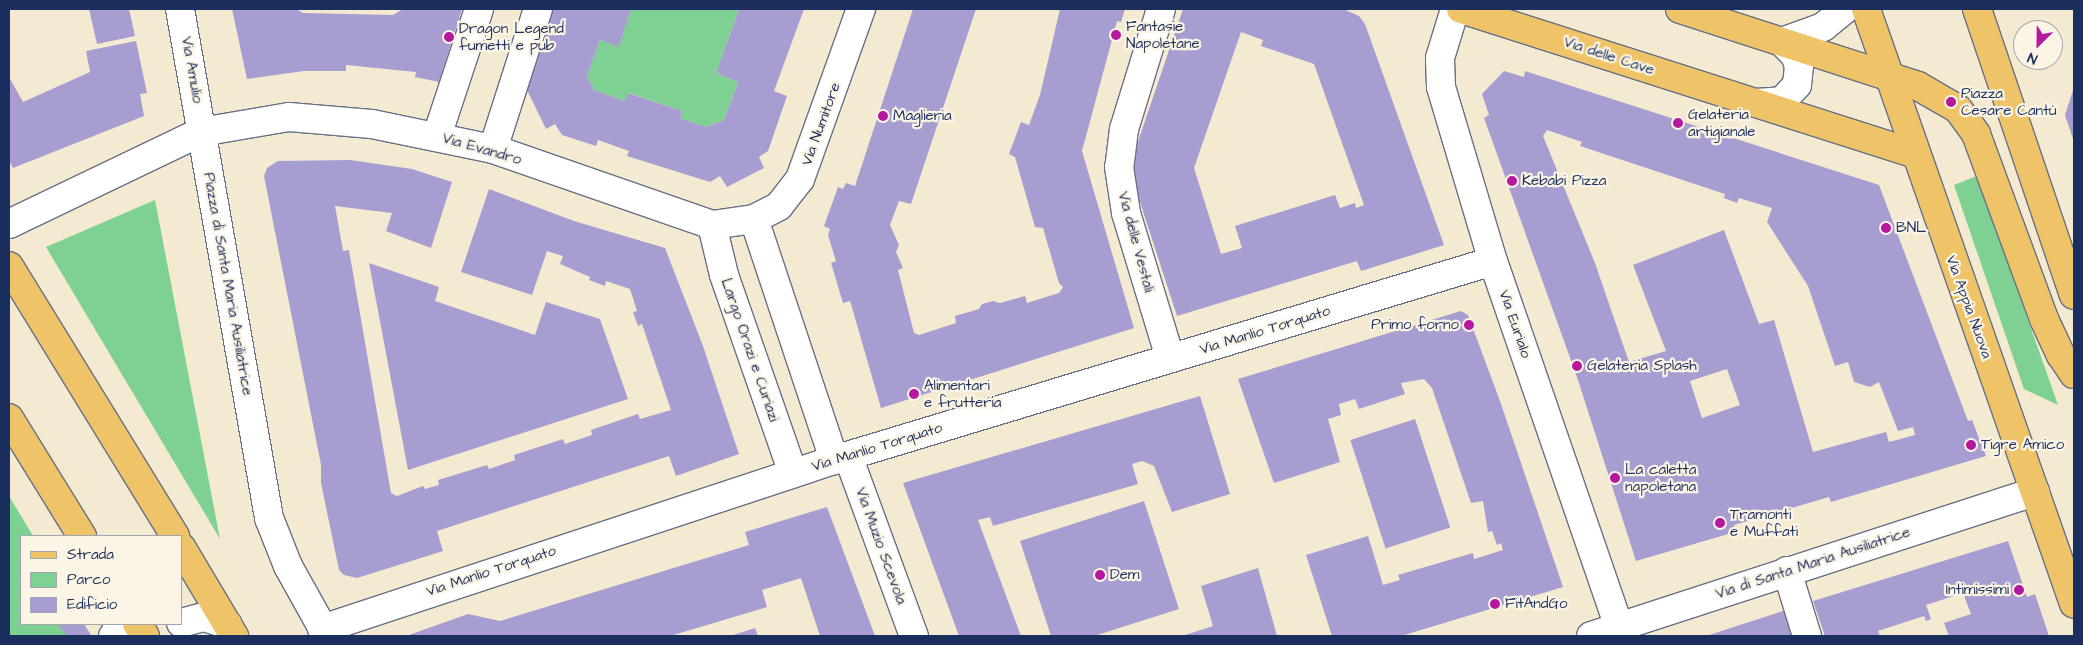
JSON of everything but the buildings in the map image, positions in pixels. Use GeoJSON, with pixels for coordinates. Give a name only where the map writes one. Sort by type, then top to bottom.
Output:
{"type":"FeatureCollection","features":[{"type":"Feature","properties":{"kind":"main road","name":"Via delle Cave"},"geometry":{"type":"LineString","coordinates":[[1462,9],[1915,154]]}},
{"type":"Feature","properties":{"kind":"main road"},"geometry":{"type":"LineString","coordinates":[[1680,9],[1930,91],[1958,109],[1976,134],[1988,162],[2044,319],[2061,356],[2074,374]]}},
{"type":"Feature","properties":{"kind":"main road","name":"Via Appia Nuova"},"geometry":{"type":"LineString","coordinates":[[1866,9],[1915,154],[2074,604]]}},
{"type":"Feature","properties":{"kind":"main road"},"geometry":{"type":"LineString","coordinates":[[1976,9],[2074,295]]}},
{"type":"Feature","properties":{"kind":"main road"},"geometry":{"type":"LineString","coordinates":[[9,266],[174,535]]}},
{"type":"Feature","properties":{"kind":"main road"},"geometry":{"type":"LineString","coordinates":[[9,418],[81,535]]}},
{"type":"Feature","properties":{"kind":"main road"},"geometry":{"type":"LineString","coordinates":[[182,548],[231,631]]}},
{"type":"Feature","properties":{"kind":"main road"},"geometry":{"type":"LineString","coordinates":[[138,625],[145,636]]}},
{"type":"Feature","properties":{"kind":"street","name":"Via Amulio"},"geometry":{"type":"LineString","coordinates":[[180,9],[202,132]]}},
{"type":"Feature","properties":{"kind":"street"},"geometry":{"type":"LineString","coordinates":[[437,136],[479,9]]}},
{"type":"Feature","properties":{"kind":"street"},"geometry":{"type":"LineString","coordinates":[[493,149],[538,9]]}},
{"type":"Feature","properties":{"kind":"street","name":"Via Numitore"},"geometry":{"type":"LineString","coordinates":[[754,219],[779,206],[800,179],[861,9]]}},
{"type":"Feature","properties":{"kind":"street","name":"Via delle Vestali"},"geometry":{"type":"LineString","coordinates":[[1162,9],[1126,123],[1119,167],[1126,213],[1170,358]]}},
{"type":"Feature","properties":{"kind":"street","name":"Via Eurialo"},"geometry":{"type":"LineString","coordinates":[[1455,9],[1440,58],[1441,87],[1493,261],[1620,632]]}},
{"type":"Feature","properties":{"kind":"street"},"geometry":{"type":"LineString","coordinates":[[1782,42],[1823,27],[1845,9]]}},
{"type":"Feature","properties":{"kind":"street","name":"Via delle Cave"},"geometry":{"type":"LineString","coordinates":[[1756,103],[1782,101],[1797,85],[1799,66],[1795,55],[1782,42]]}},
{"type":"Feature","properties":{"kind":"street","name":"Via Evandro"},"geometry":{"type":"LineString","coordinates":[[202,132],[289,117],[352,122],[437,136],[493,149],[712,226],[754,219]]}},
{"type":"Feature","properties":{"kind":"street"},"geometry":{"type":"LineString","coordinates":[[9,224],[202,132]]}},
{"type":"Feature","properties":{"kind":"street","name":"Piazza di Santa Maria Ausiliatrice"},"geometry":{"type":"LineString","coordinates":[[202,132],[269,518],[288,566],[324,632]]}},
{"type":"Feature","properties":{"kind":"street"},"geometry":{"type":"LineString","coordinates":[[754,219],[842,458]]}},
{"type":"Feature","properties":{"kind":"street","name":"Largo Orazi e Curiazi"},"geometry":{"type":"LineString","coordinates":[[712,226],[722,269],[793,473]]}},
{"type":"Feature","properties":{"kind":"street","name":"Via Manlio Torquato"},"geometry":{"type":"LineString","coordinates":[[324,632],[793,473],[1493,261]]}},
{"type":"Feature","properties":{"kind":"street","name":"Via Muzio Scevola"},"geometry":{"type":"LineString","coordinates":[[842,458],[914,636]]}},
{"type":"Feature","properties":{"kind":"street","name":"Via di Santa Maria Ausiliatrice"},"geometry":{"type":"LineString","coordinates":[[1591,636],[1620,632],[1787,571],[2035,492]]}},
{"type":"Feature","properties":{"kind":"street"},"geometry":{"type":"LineString","coordinates":[[1787,571],[1807,636]]}},
{"type":"Feature","properties":{"kind":"street"},"geometry":{"type":"LineString","coordinates":[[182,623],[204,617],[231,631]]}},
{"type":"Feature","properties":{"kind":"street"},"geometry":{"type":"LineString","coordinates":[[113,636],[120,625]]}},
{"type":"Feature","properties":{"kind":"street"},"geometry":{"type":"LineString","coordinates":[[169,636],[179,625]]}},
{"type":"Feature","properties":{"kind":"green space"},"geometry":{"type":"Polygon","coordinates":[[[631,9],[739,9],[716,73],[738,82],[724,120],[706,127],[680,118],[682,111],[629,93],[625,101],[594,90],[587,76],[600,40],[619,46],[631,9]]]}},
{"type":"Feature","properties":{"kind":"green space"},"geometry":{"type":"Polygon","coordinates":[[[1974,177],[1978,178],[2058,405],[2024,389],[1954,185],[1974,177]]]}},
{"type":"Feature","properties":{"kind":"green space"},"geometry":{"type":"Polygon","coordinates":[[[155,200],[220,539],[46,247],[155,200]]]}},
{"type":"Feature","properties":{"kind":"green space"},"geometry":{"type":"Polygon","coordinates":[[[9,496],[32,535],[20,535],[20,625],[85,625],[91,636],[9,636],[9,496]]]}},
{"type":"Feature","properties":{"kind":"place","name":"Fantasie Napoletane"},"geometry":{"type":"Point","coordinates":[1116,35]}},
{"type":"Feature","properties":{"kind":"place","name":"Dragon Legend fumetti e pub"},"geometry":{"type":"Point","coordinates":[449,37]}},
{"type":"Feature","properties":{"kind":"place","name":"Piazza Cesare Cantù"},"geometry":{"type":"Point","coordinates":[1951,102]}},
{"type":"Feature","properties":{"kind":"place","name":"Maglieria"},"geometry":{"type":"Point","coordinates":[883,116]}},
{"type":"Feature","properties":{"kind":"place","name":"Gelateria artigianale"},"geometry":{"type":"Point","coordinates":[1678,123]}},
{"type":"Feature","properties":{"kind":"place","name":"Kebabi Pizza"},"geometry":{"type":"Point","coordinates":[1512,181]}},
{"type":"Feature","properties":{"kind":"place","name":"BNL"},"geometry":{"type":"Point","coordinates":[1886,228]}},
{"type":"Feature","properties":{"kind":"place","name":"Primo forno"},"geometry":{"type":"Point","coordinates":[1469,325]}},
{"type":"Feature","properties":{"kind":"place","name":"Gelateria Splash"},"geometry":{"type":"Point","coordinates":[1577,366]}},
{"type":"Feature","properties":{"kind":"place","name":"Alimentari e frutteria"},"geometry":{"type":"Point","coordinates":[914,394]}},
{"type":"Feature","properties":{"kind":"place","name":"Tigre Amico"},"geometry":{"type":"Point","coordinates":[1971,445]}},
{"type":"Feature","properties":{"kind":"place","name":"La caletta napoletana"},"geometry":{"type":"Point","coordinates":[1615,478]}},
{"type":"Feature","properties":{"kind":"place","name":"Tramonti e Muffati"},"geometry":{"type":"Point","coordinates":[1720,523]}},
{"type":"Feature","properties":{"kind":"place","name":"Dem"},"geometry":{"type":"Point","coordinates":[1100,575]}},
{"type":"Feature","properties":{"kind":"place","name":"Intimissimi"},"geometry":{"type":"Point","coordinates":[2019,590]}},
{"type":"Feature","properties":{"kind":"place","name":"FitAndGo"},"geometry":{"type":"Point","coordinates":[1495,604]}}]}
